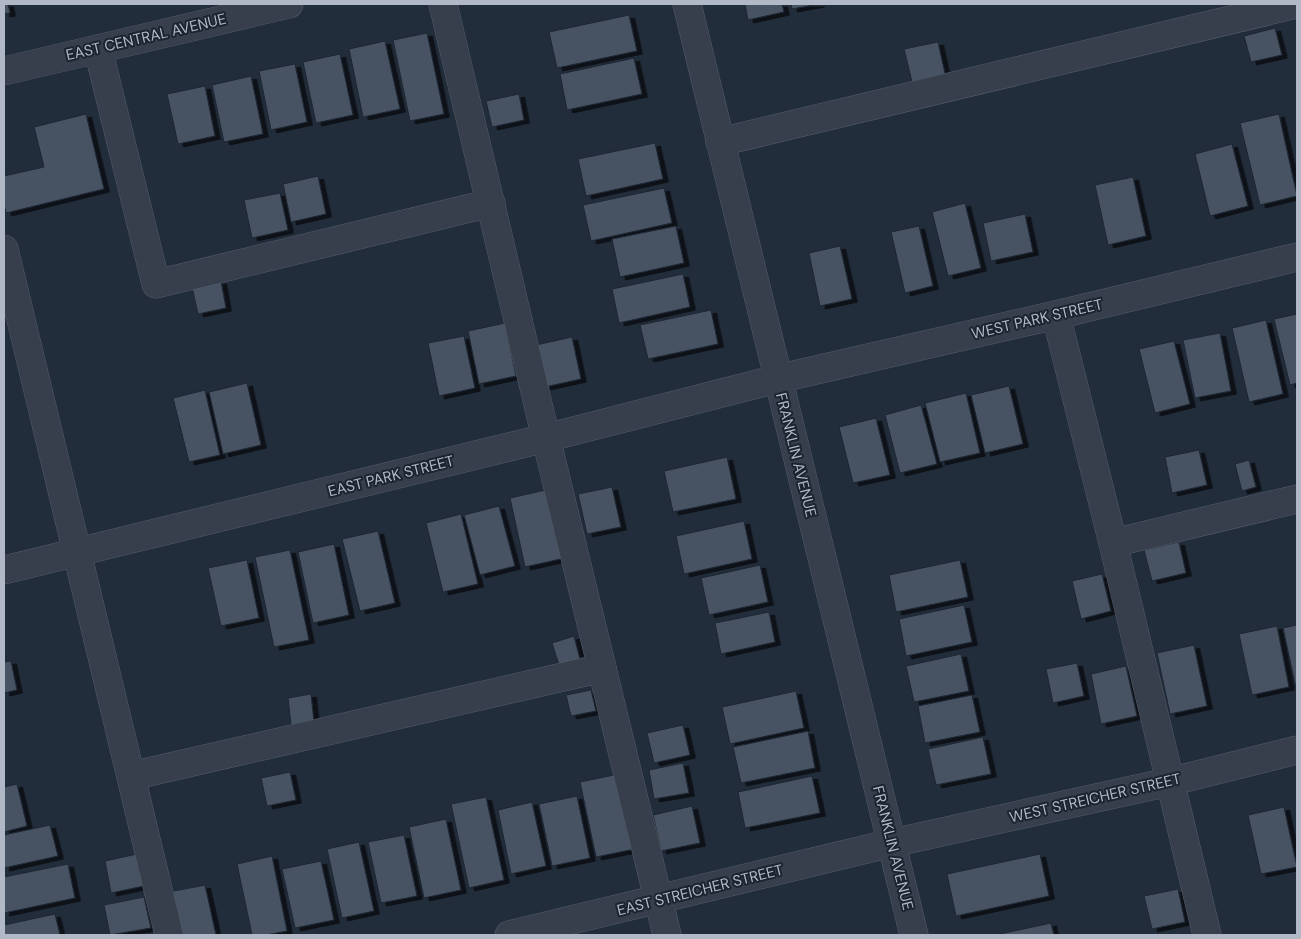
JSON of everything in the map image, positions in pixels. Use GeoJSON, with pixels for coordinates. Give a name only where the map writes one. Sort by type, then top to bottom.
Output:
{"type":"FeatureCollection","features":[{"type":"Feature","properties":{"kind":"street","name":"EAST CENTRAL AVENUE"},"geometry":{"type":"LineString","coordinates":[[4,71],[289,4]]}},
{"type":"Feature","properties":{"kind":"street"},"geometry":{"type":"LineString","coordinates":[[443,4],[667,935]]}},
{"type":"Feature","properties":{"kind":"street","name":"FRANKLIN AVENUE"},"geometry":{"type":"LineString","coordinates":[[687,4],[914,935]]}},
{"type":"Feature","properties":{"kind":"street"},"geometry":{"type":"LineString","coordinates":[[720,142],[1297,4]]}},
{"type":"Feature","properties":{"kind":"street"},"geometry":{"type":"LineString","coordinates":[[98,49],[156,284],[491,203]]}},
{"type":"Feature","properties":{"kind":"street"},"geometry":{"type":"LineString","coordinates":[[4,249],[170,935]]}},
{"type":"Feature","properties":{"kind":"street","name":"WEST PARK STREET"},"geometry":{"type":"LineString","coordinates":[[777,379],[1297,257]]}},
{"type":"Feature","properties":{"kind":"street"},"geometry":{"type":"LineString","coordinates":[[1056,315],[1207,935]]}},
{"type":"Feature","properties":{"kind":"street","name":"EAST PARK STREET"},"geometry":{"type":"LineString","coordinates":[[4,570],[546,438],[777,379]]}},
{"type":"Feature","properties":{"kind":"street"},"geometry":{"type":"LineString","coordinates":[[1113,544],[1297,499]]}},
{"type":"Feature","properties":{"kind":"street"},"geometry":{"type":"LineString","coordinates":[[131,776],[602,668]]}},
{"type":"Feature","properties":{"kind":"street","name":"WEST STREICHER STREET"},"geometry":{"type":"LineString","coordinates":[[892,843],[1169,782],[1297,750]]}},
{"type":"Feature","properties":{"kind":"street","name":"EAST STREICHER STREET"},"geometry":{"type":"LineString","coordinates":[[509,935],[892,843]]}},
{"type":"Feature","properties":{"kind":"building"},"geometry":{"type":"Polygon","coordinates":[[[4,4],[8,4],[10,13],[4,14],[4,4]]]}},
{"type":"Feature","properties":{"kind":"building"},"geometry":{"type":"Polygon","coordinates":[[[745,4],[782,4],[784,12],[748,20],[745,4]]]}},
{"type":"Feature","properties":{"kind":"building"},"geometry":{"type":"Polygon","coordinates":[[[791,4],[819,4],[792,9],[791,4]]]}},
{"type":"Feature","properties":{"kind":"building"},"geometry":{"type":"Polygon","coordinates":[[[629,15],[637,51],[557,68],[549,32],[629,15]]]}},
{"type":"Feature","properties":{"kind":"building"},"geometry":{"type":"Polygon","coordinates":[[[1275,28],[1282,55],[1251,62],[1244,36],[1275,28]]]}},
{"type":"Feature","properties":{"kind":"building"},"geometry":{"type":"Polygon","coordinates":[[[427,33],[444,114],[410,121],[393,40],[427,33]]]}},
{"type":"Feature","properties":{"kind":"building"},"geometry":{"type":"Polygon","coordinates":[[[385,41],[400,109],[363,117],[349,49],[385,41]]]}},
{"type":"Feature","properties":{"kind":"building"},"geometry":{"type":"Polygon","coordinates":[[[938,42],[946,78],[913,86],[904,49],[938,42]]]}},
{"type":"Feature","properties":{"kind":"building"},"geometry":{"type":"Polygon","coordinates":[[[340,54],[353,115],[316,123],[303,62],[340,54]]]}},
{"type":"Feature","properties":{"kind":"building"},"geometry":{"type":"Polygon","coordinates":[[[634,58],[642,94],[567,110],[560,74],[634,58]]]}},
{"type":"Feature","properties":{"kind":"building"},"geometry":{"type":"Polygon","coordinates":[[[295,64],[307,122],[271,130],[259,71],[295,64]]]}},
{"type":"Feature","properties":{"kind":"building"},"geometry":{"type":"Polygon","coordinates":[[[251,76],[263,134],[224,142],[212,85],[251,76]]]}},
{"type":"Feature","properties":{"kind":"building"},"geometry":{"type":"Polygon","coordinates":[[[205,86],[215,136],[178,144],[167,94],[205,86]]]}},
{"type":"Feature","properties":{"kind":"building"},"geometry":{"type":"Polygon","coordinates":[[[519,94],[524,120],[492,127],[486,101],[519,94]]]}},
{"type":"Feature","properties":{"kind":"building"},"geometry":{"type":"Polygon","coordinates":[[[86,114],[104,189],[6,213],[4,204],[4,176],[44,167],[34,127],[86,114]]]}},
{"type":"Feature","properties":{"kind":"building"},"geometry":{"type":"Polygon","coordinates":[[[1279,114],[1297,196],[1260,205],[1240,123],[1279,114]]]}},
{"type":"Feature","properties":{"kind":"building"},"geometry":{"type":"Polygon","coordinates":[[[655,143],[663,179],[586,196],[578,159],[655,143]]]}},
{"type":"Feature","properties":{"kind":"building"},"geometry":{"type":"Polygon","coordinates":[[[1232,144],[1248,206],[1210,216],[1195,154],[1232,144]]]}},
{"type":"Feature","properties":{"kind":"building"},"geometry":{"type":"Polygon","coordinates":[[[318,176],[326,214],[291,222],[283,184],[318,176]]]}},
{"type":"Feature","properties":{"kind":"building"},"geometry":{"type":"Polygon","coordinates":[[[1133,177],[1146,236],[1108,245],[1095,185],[1133,177]]]}},
{"type":"Feature","properties":{"kind":"building"},"geometry":{"type":"Polygon","coordinates":[[[664,188],[672,223],[591,241],[583,205],[664,188]]]}},
{"type":"Feature","properties":{"kind":"building"},"geometry":{"type":"Polygon","coordinates":[[[280,193],[288,230],[252,238],[244,200],[280,193]]]}},
{"type":"Feature","properties":{"kind":"building"},"geometry":{"type":"Polygon","coordinates":[[[965,203],[981,268],[948,276],[932,212],[965,203]]]}},
{"type":"Feature","properties":{"kind":"building"},"geometry":{"type":"Polygon","coordinates":[[[1025,214],[1033,252],[991,261],[983,223],[1025,214]]]}},
{"type":"Feature","properties":{"kind":"building"},"geometry":{"type":"Polygon","coordinates":[[[676,226],[684,263],[620,277],[612,239],[676,226]]]}},
{"type":"Feature","properties":{"kind":"building"},"geometry":{"type":"Polygon","coordinates":[[[919,226],[933,286],[905,293],[891,232],[919,226]]]}},
{"type":"Feature","properties":{"kind":"building"},"geometry":{"type":"Polygon","coordinates":[[[840,246],[852,299],[820,306],[809,253],[840,246]]]}},
{"type":"Feature","properties":{"kind":"building"},"geometry":{"type":"Polygon","coordinates":[[[683,274],[690,307],[619,323],[612,289],[683,274]]]}},
{"type":"Feature","properties":{"kind":"building"},"geometry":{"type":"Polygon","coordinates":[[[221,281],[226,308],[198,314],[192,287],[221,281]]]}},
{"type":"Feature","properties":{"kind":"building"},"geometry":{"type":"Polygon","coordinates":[[[711,310],[718,344],[648,359],[640,325],[711,310]]]}},
{"type":"Feature","properties":{"kind":"building"},"geometry":{"type":"Polygon","coordinates":[[[1297,314],[1297,383],[1290,385],[1274,319],[1297,314]]]}},
{"type":"Feature","properties":{"kind":"building"},"geometry":{"type":"Polygon","coordinates":[[[1266,320],[1283,394],[1249,402],[1232,328],[1266,320]]]}},
{"type":"Feature","properties":{"kind":"building"},"geometry":{"type":"Polygon","coordinates":[[[505,323],[516,376],[479,384],[468,331],[505,323]]]}},
{"type":"Feature","properties":{"kind":"building"},"geometry":{"type":"Polygon","coordinates":[[[1220,333],[1231,391],[1195,398],[1183,340],[1220,333]]]}},
{"type":"Feature","properties":{"kind":"building"},"geometry":{"type":"Polygon","coordinates":[[[464,336],[475,388],[439,396],[428,343],[464,336]]]}},
{"type":"Feature","properties":{"kind":"building"},"geometry":{"type":"Polygon","coordinates":[[[572,337],[581,379],[545,387],[536,345],[572,337]]]}},
{"type":"Feature","properties":{"kind":"building"},"geometry":{"type":"Polygon","coordinates":[[[1174,341],[1190,404],[1155,413],[1139,349],[1174,341]]]}},
{"type":"Feature","properties":{"kind":"building"},"geometry":{"type":"Polygon","coordinates":[[[247,383],[261,445],[223,454],[209,392],[247,383]]]}},
{"type":"Feature","properties":{"kind":"building"},"geometry":{"type":"Polygon","coordinates":[[[1009,386],[1023,444],[985,453],[971,395],[1009,386]]]}},
{"type":"Feature","properties":{"kind":"building"},"geometry":{"type":"Polygon","coordinates":[[[205,390],[220,455],[189,462],[173,398],[205,390]]]}},
{"type":"Feature","properties":{"kind":"building"},"geometry":{"type":"Polygon","coordinates":[[[966,393],[980,453],[940,462],[925,403],[966,393]]]}},
{"type":"Feature","properties":{"kind":"building"},"geometry":{"type":"Polygon","coordinates":[[[921,405],[937,464],[900,473],[885,415],[921,405]]]}},
{"type":"Feature","properties":{"kind":"building"},"geometry":{"type":"Polygon","coordinates":[[[876,418],[890,475],[853,483],[839,427],[876,418]]]}},
{"type":"Feature","properties":{"kind":"building"},"geometry":{"type":"Polygon","coordinates":[[[1199,450],[1207,485],[1172,493],[1165,457],[1199,450]]]}},
{"type":"Feature","properties":{"kind":"building"},"geometry":{"type":"Polygon","coordinates":[[[727,457],[736,499],[673,512],[664,471],[727,457]]]}},
{"type":"Feature","properties":{"kind":"building"},"geometry":{"type":"Polygon","coordinates":[[[1249,460],[1256,487],[1242,491],[1235,464],[1249,460]]]}},
{"type":"Feature","properties":{"kind":"building"},"geometry":{"type":"Polygon","coordinates":[[[612,487],[621,527],[587,534],[578,494],[612,487]]]}},
{"type":"Feature","properties":{"kind":"building"},"geometry":{"type":"Polygon","coordinates":[[[550,489],[565,558],[525,567],[510,498],[550,489]]]}},
{"type":"Feature","properties":{"kind":"building"},"geometry":{"type":"Polygon","coordinates":[[[499,506],[515,566],[480,575],[464,515],[499,506]]]}},
{"type":"Feature","properties":{"kind":"building"},"geometry":{"type":"Polygon","coordinates":[[[461,514],[478,584],[443,592],[426,523],[461,514]]]}},
{"type":"Feature","properties":{"kind":"building"},"geometry":{"type":"Polygon","coordinates":[[[744,521],[752,559],[684,574],[676,536],[744,521]]]}},
{"type":"Feature","properties":{"kind":"building"},"geometry":{"type":"Polygon","coordinates":[[[378,531],[395,603],[360,611],[342,539],[378,531]]]}},
{"type":"Feature","properties":{"kind":"building"},"geometry":{"type":"Polygon","coordinates":[[[1179,542],[1186,573],[1152,581],[1144,550],[1179,542]]]}},
{"type":"Feature","properties":{"kind":"building"},"geometry":{"type":"Polygon","coordinates":[[[334,544],[349,615],[313,623],[298,552],[334,544]]]}},
{"type":"Feature","properties":{"kind":"building"},"geometry":{"type":"Polygon","coordinates":[[[290,550],[309,640],[274,647],[255,557],[290,550]]]}},
{"type":"Feature","properties":{"kind":"building"},"geometry":{"type":"Polygon","coordinates":[[[247,560],[259,618],[221,626],[208,568],[247,560]]]}},
{"type":"Feature","properties":{"kind":"building"},"geometry":{"type":"Polygon","coordinates":[[[960,560],[968,597],[896,612],[889,575],[960,560]]]}},
{"type":"Feature","properties":{"kind":"building"},"geometry":{"type":"Polygon","coordinates":[[[760,565],[768,602],[709,615],[701,578],[760,565]]]}},
{"type":"Feature","properties":{"kind":"building"},"geometry":{"type":"Polygon","coordinates":[[[1102,574],[1111,611],[1081,619],[1072,581],[1102,574]]]}},
{"type":"Feature","properties":{"kind":"building"},"geometry":{"type":"Polygon","coordinates":[[[964,605],[972,642],[906,656],[899,619],[964,605]]]}},
{"type":"Feature","properties":{"kind":"building"},"geometry":{"type":"Polygon","coordinates":[[[769,612],[775,642],[721,654],[715,623],[769,612]]]}},
{"type":"Feature","properties":{"kind":"building"},"geometry":{"type":"Polygon","coordinates":[[[1297,625],[1297,688],[1296,688],[1283,628],[1297,625]]]}},
{"type":"Feature","properties":{"kind":"building"},"geometry":{"type":"Polygon","coordinates":[[[1277,626],[1289,687],[1252,695],[1239,634],[1277,626]]]}},
{"type":"Feature","properties":{"kind":"building"},"geometry":{"type":"Polygon","coordinates":[[[574,636],[580,659],[559,665],[552,643],[574,636]]]}},
{"type":"Feature","properties":{"kind":"building"},"geometry":{"type":"Polygon","coordinates":[[[1194,645],[1207,706],[1170,714],[1157,653],[1194,645]]]}},
{"type":"Feature","properties":{"kind":"building"},"geometry":{"type":"Polygon","coordinates":[[[961,654],[969,691],[914,702],[906,666],[961,654]]]}},
{"type":"Feature","properties":{"kind":"building"},"geometry":{"type":"Polygon","coordinates":[[[11,661],[17,690],[4,693],[4,662],[11,661]]]}},
{"type":"Feature","properties":{"kind":"building"},"geometry":{"type":"Polygon","coordinates":[[[1077,663],[1084,696],[1053,703],[1046,669],[1077,663]]]}},
{"type":"Feature","properties":{"kind":"building"},"geometry":{"type":"Polygon","coordinates":[[[1126,666],[1137,716],[1101,724],[1091,674],[1126,666]]]}},
{"type":"Feature","properties":{"kind":"building"},"geometry":{"type":"Polygon","coordinates":[[[591,690],[596,711],[571,716],[566,695],[591,690]]]}},
{"type":"Feature","properties":{"kind":"building"},"geometry":{"type":"Polygon","coordinates":[[[796,691],[804,728],[730,744],[722,707],[796,691]]]}},
{"type":"Feature","properties":{"kind":"building"},"geometry":{"type":"Polygon","coordinates":[[[311,694],[314,722],[291,725],[288,698],[311,694]]]}},
{"type":"Feature","properties":{"kind":"building"},"geometry":{"type":"Polygon","coordinates":[[[972,695],[980,732],[925,743],[918,706],[972,695]]]}},
{"type":"Feature","properties":{"kind":"building"},"geometry":{"type":"Polygon","coordinates":[[[683,725],[690,755],[654,763],[647,733],[683,725]]]}},
{"type":"Feature","properties":{"kind":"building"},"geometry":{"type":"Polygon","coordinates":[[[808,731],[815,768],[741,783],[733,747],[808,731]]]}},
{"type":"Feature","properties":{"kind":"building"},"geometry":{"type":"Polygon","coordinates":[[[983,737],[991,774],[936,785],[928,749],[983,737]]]}},
{"type":"Feature","properties":{"kind":"building"},"geometry":{"type":"Polygon","coordinates":[[[683,763],[689,793],[654,799],[649,770],[683,763]]]}},
{"type":"Feature","properties":{"kind":"building"},"geometry":{"type":"Polygon","coordinates":[[[290,772],[296,800],[267,806],[261,778],[290,772]]]}},
{"type":"Feature","properties":{"kind":"building"},"geometry":{"type":"Polygon","coordinates":[[[619,774],[635,849],[596,857],[580,782],[619,774]]]}},
{"type":"Feature","properties":{"kind":"building"},"geometry":{"type":"Polygon","coordinates":[[[812,776],[820,813],[745,828],[738,792],[812,776]]]}},
{"type":"Feature","properties":{"kind":"building"},"geometry":{"type":"Polygon","coordinates":[[[17,784],[27,826],[4,832],[4,787],[17,784]]]}},
{"type":"Feature","properties":{"kind":"building"},"geometry":{"type":"Polygon","coordinates":[[[577,796],[590,858],[552,866],[539,804],[577,796]]]}},
{"type":"Feature","properties":{"kind":"building"},"geometry":{"type":"Polygon","coordinates":[[[486,797],[504,880],[469,888],[451,804],[486,797]]]}},
{"type":"Feature","properties":{"kind":"building"},"geometry":{"type":"Polygon","coordinates":[[[532,802],[546,866],[511,874],[498,810],[532,802]]]}},
{"type":"Feature","properties":{"kind":"building"},"geometry":{"type":"Polygon","coordinates":[[[692,806],[700,843],[661,851],[653,815],[692,806]]]}},
{"type":"Feature","properties":{"kind":"building"},"geometry":{"type":"Polygon","coordinates":[[[1284,807],[1297,867],[1261,874],[1248,815],[1284,807]]]}},
{"type":"Feature","properties":{"kind":"building"},"geometry":{"type":"Polygon","coordinates":[[[446,819],[461,890],[424,898],[409,827],[446,819]]]}},
{"type":"Feature","properties":{"kind":"building"},"geometry":{"type":"Polygon","coordinates":[[[50,825],[58,856],[4,868],[4,835],[50,825]]]}},
{"type":"Feature","properties":{"kind":"building"},"geometry":{"type":"Polygon","coordinates":[[[404,835],[417,896],[381,903],[368,842],[404,835]]]}},
{"type":"Feature","properties":{"kind":"building"},"geometry":{"type":"Polygon","coordinates":[[[359,842],[374,911],[342,918],[327,849],[359,842]]]}},
{"type":"Feature","properties":{"kind":"building"},"geometry":{"type":"Polygon","coordinates":[[[137,854],[144,886],[111,893],[105,861],[137,854]]]}},
{"type":"Feature","properties":{"kind":"building"},"geometry":{"type":"Polygon","coordinates":[[[1040,854],[1049,896],[956,916],[947,874],[1040,854]]]}},
{"type":"Feature","properties":{"kind":"building"},"geometry":{"type":"Polygon","coordinates":[[[272,856],[287,931],[266,935],[252,935],[237,864],[272,856]]]}},
{"type":"Feature","properties":{"kind":"building"},"geometry":{"type":"Polygon","coordinates":[[[321,861],[334,920],[295,928],[282,869],[321,861]]]}},
{"type":"Feature","properties":{"kind":"building"},"geometry":{"type":"Polygon","coordinates":[[[68,864],[75,898],[4,913],[4,877],[68,864]]]}},
{"type":"Feature","properties":{"kind":"building"},"geometry":{"type":"Polygon","coordinates":[[[205,885],[216,935],[179,935],[169,892],[205,885]]]}},
{"type":"Feature","properties":{"kind":"building"},"geometry":{"type":"Polygon","coordinates":[[[1178,889],[1185,922],[1152,929],[1144,896],[1178,889]]]}},
{"type":"Feature","properties":{"kind":"building"},"geometry":{"type":"Polygon","coordinates":[[[144,897],[151,928],[110,935],[104,905],[144,897]]]}},
{"type":"Feature","properties":{"kind":"building"},"geometry":{"type":"Polygon","coordinates":[[[55,914],[60,935],[4,935],[4,925],[55,914]]]}},
{"type":"Feature","properties":{"kind":"building"},"geometry":{"type":"Polygon","coordinates":[[[1051,923],[1054,935],[1000,935],[1000,934],[1051,923]]]}}]}
